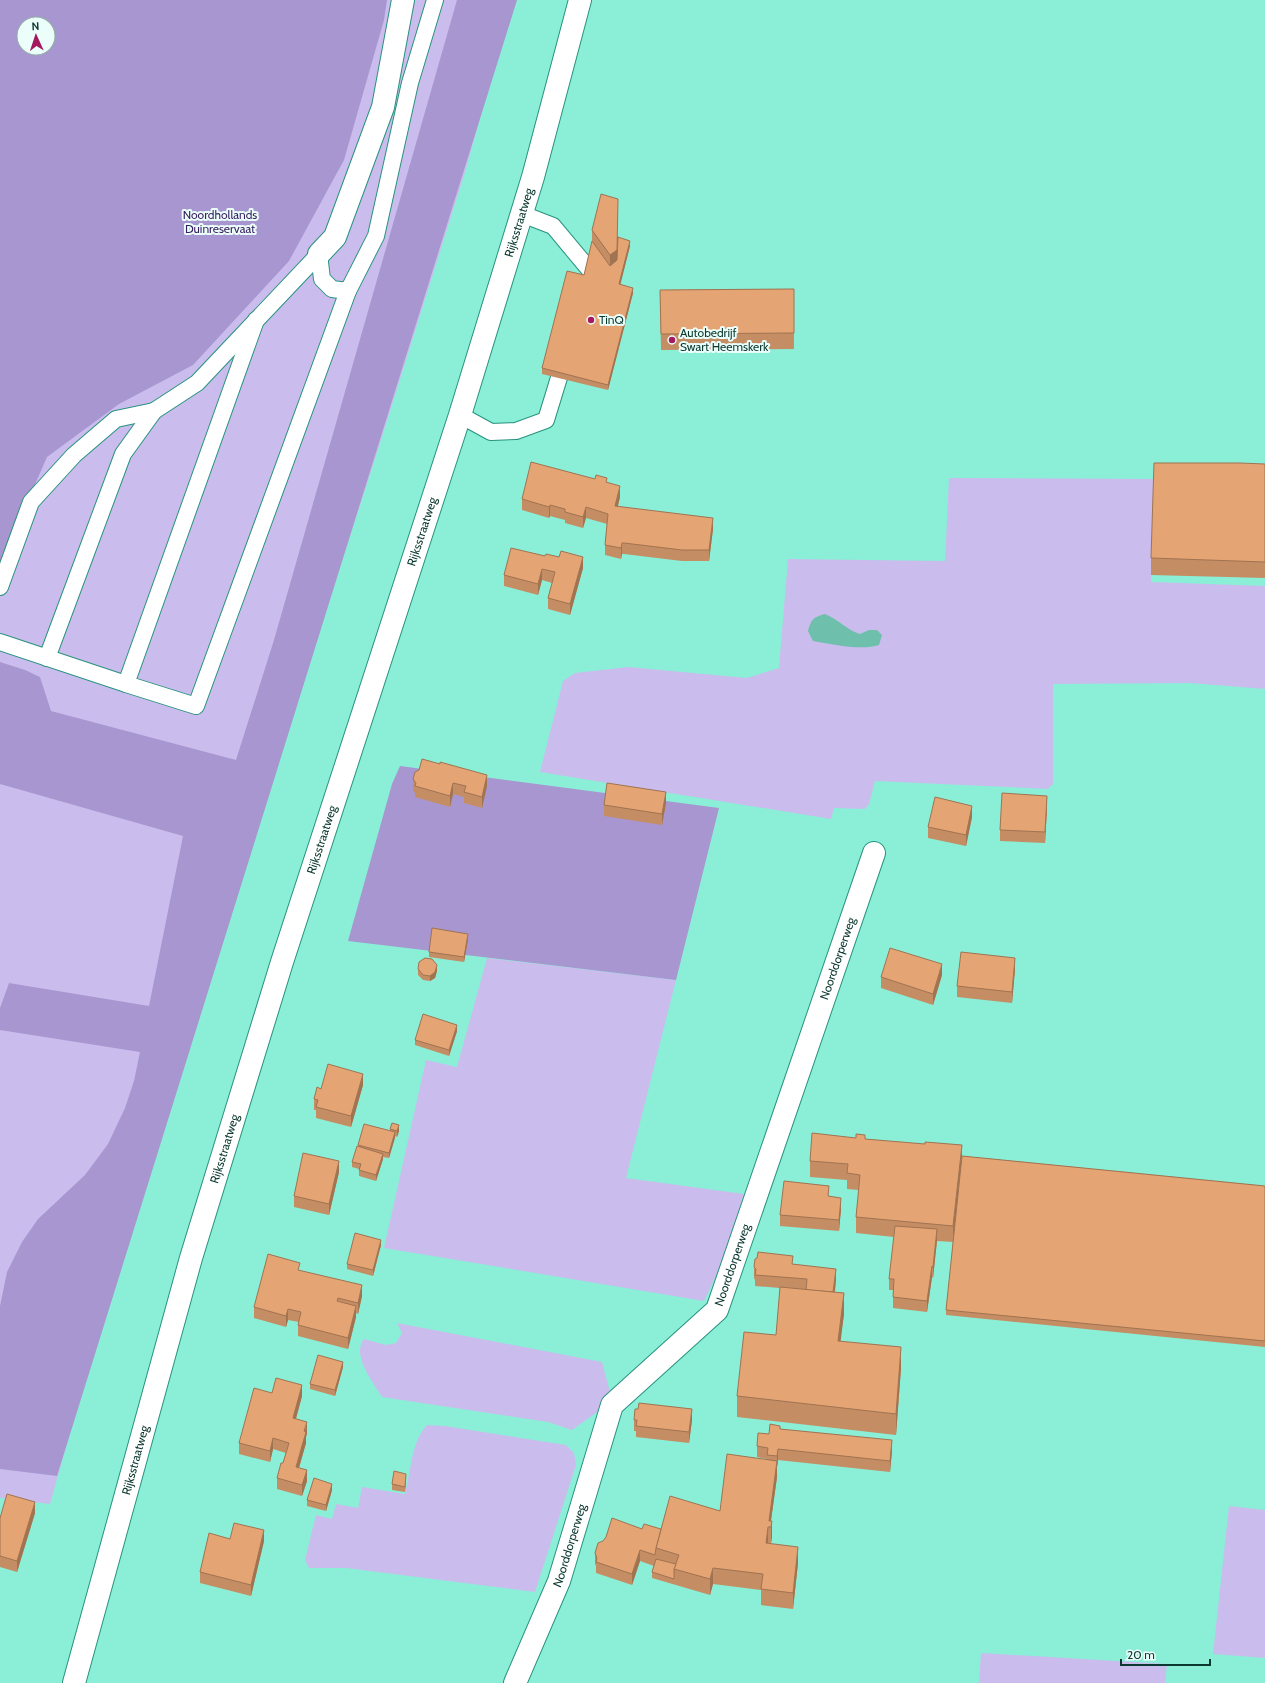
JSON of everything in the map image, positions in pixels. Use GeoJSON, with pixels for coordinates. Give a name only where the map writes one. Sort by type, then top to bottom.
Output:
{"type":"FeatureCollection","features":[{"type":"Feature","properties":{"kind":"main road"},"geometry":{"type":"LineString","coordinates":[[319,254],[334,237],[383,107],[403,0]]}},
{"type":"Feature","properties":{"kind":"main road","name":"Rijksstraatweg"},"geometry":{"type":"LineString","coordinates":[[74,1683],[193,1250],[282,962],[460,415],[522,214],[580,0]]}},
{"type":"Feature","properties":{"kind":"main road","name":"Noorddorperweg"},"geometry":{"type":"LineString","coordinates":[[514,1683],[559,1581],[612,1405],[717,1310],[874,853]]}},
{"type":"Feature","properties":{"kind":"lane"},"geometry":{"type":"LineString","coordinates":[[0,642],[196,706],[348,291],[376,236],[410,84],[435,0]]}},
{"type":"Feature","properties":{"kind":"lane"},"geometry":{"type":"LineString","coordinates":[[522,214],[553,226],[593,274],[583,303]]}},
{"type":"Feature","properties":{"kind":"lane"},"geometry":{"type":"LineString","coordinates":[[319,254],[322,279],[332,289],[348,291]]}},
{"type":"Feature","properties":{"kind":"lane"},"geometry":{"type":"LineString","coordinates":[[47,658],[123,454],[154,411],[197,383],[319,254]]}},
{"type":"Feature","properties":{"kind":"lane"},"geometry":{"type":"LineString","coordinates":[[126,684],[256,320]]}},
{"type":"Feature","properties":{"kind":"lane"},"geometry":{"type":"LineString","coordinates":[[460,415],[491,432],[516,430],[546,420],[569,347]]}},
{"type":"Feature","properties":{"kind":"lane"},"geometry":{"type":"LineString","coordinates":[[0,587],[31,502],[74,455],[116,419],[154,411]]}},
{"type":"Feature","properties":{"kind":"green space","name":"Noordhollands Duinreservaat"},"geometry":{"type":"Polygon","coordinates":[[[0,0],[513,0],[465,172],[374,462],[165,1108],[91,1357],[50,1504],[0,1498],[0,0]]]}},
{"type":"Feature","properties":{"kind":"green space"},"geometry":{"type":"Polygon","coordinates":[[[0,0],[387,0],[384,20],[344,160],[289,261],[193,365],[119,404],[47,457],[0,564],[0,0]]]}},
{"type":"Feature","properties":{"kind":"green space"},"geometry":{"type":"Polygon","coordinates":[[[457,0],[517,0],[57,1476],[0,1469],[0,1306],[7,1272],[22,1242],[38,1219],[85,1175],[108,1144],[125,1108],[134,1081],[140,1052],[0,1030],[0,1008],[9,983],[149,1006],[183,836],[0,784],[0,662],[25,670],[40,677],[51,711],[236,760],[274,640],[457,0]]]}},
{"type":"Feature","properties":{"kind":"green space"},"geometry":{"type":"Polygon","coordinates":[[[949,478],[1155,479],[1151,582],[1265,586],[1265,689],[1190,683],[1053,684],[1053,784],[1048,789],[875,781],[869,804],[865,809],[834,808],[831,819],[540,772],[563,681],[575,673],[628,667],[747,678],[779,668],[788,559],[945,561],[949,478]],[[833,617],[871,648],[869,630],[860,634],[852,632],[833,617]]]}},
{"type":"Feature","properties":{"kind":"green space"},"geometry":{"type":"Polygon","coordinates":[[[400,766],[719,808],[676,980],[348,941],[392,784],[400,766]]]}},
{"type":"Feature","properties":{"kind":"green space"},"geometry":{"type":"Polygon","coordinates":[[[487,958],[676,980],[626,1178],[744,1194],[727,1253],[704,1301],[384,1248],[426,1060],[457,1067],[487,958]]]}},
{"type":"Feature","properties":{"kind":"green space"},"geometry":{"type":"Polygon","coordinates":[[[397,1323],[602,1362],[610,1392],[600,1410],[572,1430],[548,1422],[382,1397],[365,1368],[360,1353],[361,1345],[364,1339],[386,1345],[396,1343],[402,1333],[397,1323]]]}},
{"type":"Feature","properties":{"kind":"green space"},"geometry":{"type":"Polygon","coordinates":[[[427,1425],[445,1426],[566,1445],[574,1453],[576,1465],[535,1592],[346,1568],[309,1568],[305,1560],[316,1515],[332,1519],[336,1504],[358,1508],[362,1487],[405,1494],[412,1458],[418,1440],[427,1425]]]}},
{"type":"Feature","properties":{"kind":"green space"},"geometry":{"type":"Polygon","coordinates":[[[1229,1506],[1265,1510],[1265,1658],[1213,1654],[1229,1506]]]}},
{"type":"Feature","properties":{"kind":"green space"},"geometry":{"type":"Polygon","coordinates":[[[981,1653],[1167,1664],[1165,1683],[979,1683],[981,1653]]]}},
{"type":"Feature","properties":{"kind":"water"},"geometry":{"type":"Polygon","coordinates":[[[825,614],[860,634],[869,630],[877,630],[882,635],[879,645],[872,647],[855,647],[813,641],[808,631],[810,624],[818,616],[825,614]]]}},
{"type":"Feature","properties":{"kind":"building"},"geometry":{"type":"Polygon","coordinates":[[[601,194],[618,199],[617,250],[610,255],[592,230],[601,194]]]}},
{"type":"Feature","properties":{"kind":"building"},"geometry":{"type":"Polygon","coordinates":[[[618,237],[630,241],[619,284],[633,288],[608,385],[542,368],[567,271],[584,275],[592,241],[610,266],[617,260],[618,237]]]}},
{"type":"Feature","properties":{"kind":"building"},"geometry":{"type":"Polygon","coordinates":[[[794,289],[794,333],[661,334],[660,290],[794,289]]]}},
{"type":"Feature","properties":{"kind":"building"},"geometry":{"type":"Polygon","coordinates":[[[531,462],[595,479],[596,475],[607,478],[606,482],[620,486],[615,506],[713,518],[709,550],[682,550],[624,543],[622,543],[621,548],[605,545],[608,514],[586,507],[583,517],[565,512],[565,509],[550,505],[549,507],[522,499],[531,462]]]}},
{"type":"Feature","properties":{"kind":"building"},"geometry":{"type":"Polygon","coordinates":[[[1154,463],[1265,464],[1265,562],[1151,558],[1154,463]]]}},
{"type":"Feature","properties":{"kind":"building"},"geometry":{"type":"Polygon","coordinates":[[[511,548],[545,556],[546,554],[559,557],[561,551],[583,557],[570,604],[548,598],[555,572],[542,569],[538,584],[504,575],[511,548]]]}},
{"type":"Feature","properties":{"kind":"building"},"geometry":{"type":"Polygon","coordinates":[[[422,759],[440,764],[440,762],[487,775],[482,797],[464,792],[466,786],[453,783],[450,796],[415,786],[416,783],[413,779],[415,772],[419,770],[422,759]]]}},
{"type":"Feature","properties":{"kind":"building"},"geometry":{"type":"Polygon","coordinates":[[[607,783],[666,792],[662,814],[604,805],[607,783]]]}},
{"type":"Feature","properties":{"kind":"building"},"geometry":{"type":"Polygon","coordinates":[[[1002,793],[1047,796],[1045,832],[1000,830],[1002,793]]]}},
{"type":"Feature","properties":{"kind":"building"},"geometry":{"type":"Polygon","coordinates":[[[935,797],[972,806],[966,835],[928,827],[935,797]]]}},
{"type":"Feature","properties":{"kind":"building"},"geometry":{"type":"Polygon","coordinates":[[[432,928],[468,934],[464,957],[429,952],[432,928]]]}},
{"type":"Feature","properties":{"kind":"building"},"geometry":{"type":"Polygon","coordinates":[[[890,948],[942,964],[933,994],[881,977],[890,948]]]}},
{"type":"Feature","properties":{"kind":"building"},"geometry":{"type":"Polygon","coordinates":[[[961,952],[1015,958],[1012,992],[957,986],[961,952]]]}},
{"type":"Feature","properties":{"kind":"building"},"geometry":{"type":"Polygon","coordinates":[[[425,958],[432,959],[437,965],[435,972],[430,976],[423,975],[418,969],[419,962],[425,958]]]}},
{"type":"Feature","properties":{"kind":"building"},"geometry":{"type":"Polygon","coordinates":[[[423,1014],[457,1025],[449,1050],[415,1040],[423,1014]]]}},
{"type":"Feature","properties":{"kind":"building"},"geometry":{"type":"Polygon","coordinates":[[[328,1064],[363,1074],[351,1116],[316,1107],[318,1100],[314,1099],[317,1087],[321,1089],[328,1064]]]}},
{"type":"Feature","properties":{"kind":"building"},"geometry":{"type":"Polygon","coordinates":[[[392,1123],[399,1125],[397,1131],[390,1129],[392,1123]]]}},
{"type":"Feature","properties":{"kind":"building"},"geometry":{"type":"Polygon","coordinates":[[[364,1124],[395,1132],[389,1153],[358,1145],[364,1124]]]}},
{"type":"Feature","properties":{"kind":"building"},"geometry":{"type":"Polygon","coordinates":[[[812,1133],[856,1138],[856,1134],[865,1135],[865,1139],[925,1144],[925,1142],[962,1145],[953,1226],[856,1217],[860,1175],[847,1173],[848,1164],[810,1161],[812,1133]]]}},
{"type":"Feature","properties":{"kind":"building"},"geometry":{"type":"Polygon","coordinates":[[[357,1146],[383,1154],[376,1175],[359,1170],[361,1164],[352,1162],[357,1146]]]}},
{"type":"Feature","properties":{"kind":"building"},"geometry":{"type":"Polygon","coordinates":[[[303,1153],[339,1161],[329,1204],[294,1196],[303,1153]]]}},
{"type":"Feature","properties":{"kind":"building"},"geometry":{"type":"Polygon","coordinates":[[[962,1156],[1265,1186],[1265,1341],[946,1310],[962,1156]]]}},
{"type":"Feature","properties":{"kind":"building"},"geometry":{"type":"Polygon","coordinates":[[[784,1181],[829,1186],[828,1196],[841,1198],[839,1220],[780,1215],[784,1181]]]}},
{"type":"Feature","properties":{"kind":"building"},"geometry":{"type":"Polygon","coordinates":[[[895,1226],[937,1229],[933,1267],[932,1266],[927,1301],[893,1297],[894,1279],[889,1279],[895,1226]]]}},
{"type":"Feature","properties":{"kind":"building"},"geometry":{"type":"Polygon","coordinates":[[[355,1233],[381,1240],[373,1270],[347,1264],[355,1233]]]}},
{"type":"Feature","properties":{"kind":"building"},"geometry":{"type":"Polygon","coordinates":[[[758,1252],[793,1256],[792,1264],[836,1269],[833,1292],[806,1290],[807,1279],[755,1275],[755,1259],[757,1258],[758,1252]]]}},
{"type":"Feature","properties":{"kind":"building"},"geometry":{"type":"Polygon","coordinates":[[[268,1254],[300,1263],[298,1270],[362,1285],[358,1303],[338,1298],[337,1301],[356,1306],[348,1338],[298,1325],[301,1312],[288,1309],[286,1316],[254,1307],[268,1254]]]}},
{"type":"Feature","properties":{"kind":"building"},"geometry":{"type":"Polygon","coordinates":[[[780,1287],[844,1293],[838,1341],[901,1347],[896,1414],[737,1396],[744,1332],[776,1335],[780,1287]]]}},
{"type":"Feature","properties":{"kind":"building"},"geometry":{"type":"Polygon","coordinates":[[[318,1355],[343,1362],[335,1390],[310,1384],[318,1355]]]}},
{"type":"Feature","properties":{"kind":"building"},"geometry":{"type":"Polygon","coordinates":[[[276,1378],[302,1385],[293,1418],[307,1422],[304,1431],[306,1432],[296,1467],[307,1470],[302,1485],[277,1478],[289,1443],[273,1438],[270,1451],[239,1443],[254,1388],[272,1393],[276,1378]]]}},
{"type":"Feature","properties":{"kind":"building"},"geometry":{"type":"Polygon","coordinates":[[[639,1403],[692,1409],[689,1432],[636,1426],[637,1420],[634,1420],[635,1409],[638,1409],[639,1403]]]}},
{"type":"Feature","properties":{"kind":"building"},"geometry":{"type":"Polygon","coordinates":[[[770,1424],[780,1426],[780,1429],[892,1440],[890,1461],[778,1449],[777,1456],[767,1455],[768,1448],[757,1446],[758,1433],[769,1434],[770,1424]]]}},
{"type":"Feature","properties":{"kind":"building"},"geometry":{"type":"Polygon","coordinates":[[[727,1454],[777,1461],[769,1521],[772,1521],[771,1527],[768,1527],[766,1543],[798,1547],[793,1593],[761,1589],[763,1574],[713,1568],[710,1579],[674,1569],[679,1555],[656,1548],[670,1496],[720,1511],[727,1454]]]}},
{"type":"Feature","properties":{"kind":"building"},"geometry":{"type":"Polygon","coordinates":[[[394,1471],[406,1474],[405,1487],[392,1484],[394,1471]]]}},
{"type":"Feature","properties":{"kind":"building"},"geometry":{"type":"Polygon","coordinates":[[[314,1478],[332,1484],[326,1505],[307,1500],[314,1478]]]}},
{"type":"Feature","properties":{"kind":"building"},"geometry":{"type":"Polygon","coordinates":[[[7,1494],[35,1502],[17,1561],[0,1556],[0,1518],[7,1494]]]}},
{"type":"Feature","properties":{"kind":"building"},"geometry":{"type":"Polygon","coordinates":[[[612,1518],[642,1529],[644,1524],[661,1529],[655,1555],[640,1550],[632,1574],[596,1562],[597,1558],[595,1553],[598,1543],[603,1541],[606,1537],[612,1518]]]}},
{"type":"Feature","properties":{"kind":"building"},"geometry":{"type":"Polygon","coordinates":[[[234,1523],[264,1530],[251,1585],[200,1572],[209,1533],[230,1539],[234,1523]]]}},
{"type":"Feature","properties":{"kind":"building"},"geometry":{"type":"Polygon","coordinates":[[[656,1559],[676,1564],[674,1569],[674,1579],[652,1572],[656,1559]]]}},
{"type":"Feature","properties":{"kind":"place","name":"TinQ"},"geometry":{"type":"Point","coordinates":[591,320]}},
{"type":"Feature","properties":{"kind":"place","name":"Autobedrijf Swart Heemskerk"},"geometry":{"type":"Point","coordinates":[672,340]}}]}
